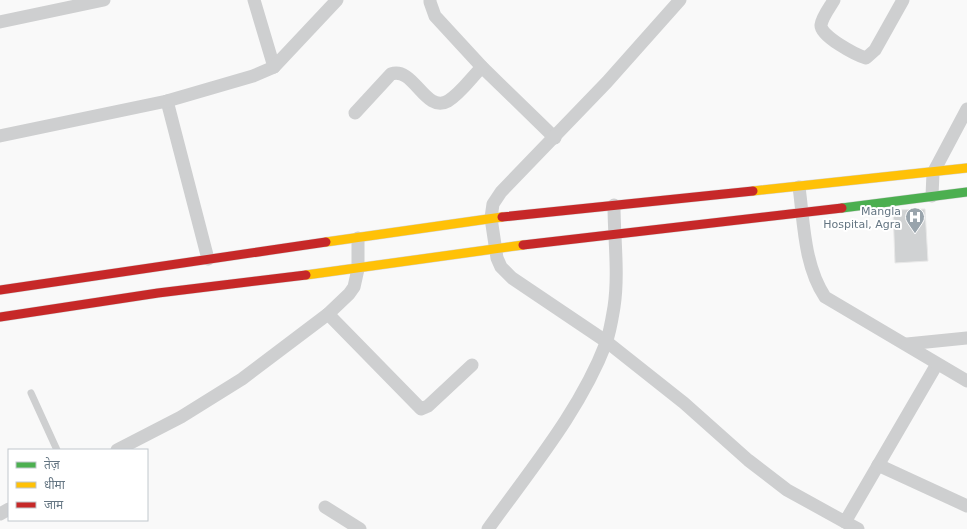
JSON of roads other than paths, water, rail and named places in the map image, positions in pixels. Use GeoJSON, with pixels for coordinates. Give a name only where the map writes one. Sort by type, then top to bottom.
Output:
{"type":"FeatureCollection","features":[{"type":"Feature","properties":{"kind":"street"},"geometry":{"type":"LineString","coordinates":[[0,22],[104,0]]}},
{"type":"Feature","properties":{"kind":"street"},"geometry":{"type":"LineString","coordinates":[[254,0],[274,67]]}},
{"type":"Feature","properties":{"kind":"street"},"geometry":{"type":"LineString","coordinates":[[0,136],[167,101],[253,76],[274,67],[337,0]]}},
{"type":"Feature","properties":{"kind":"street"},"geometry":{"type":"LineString","coordinates":[[430,0],[435,16],[482,67],[555,138]]}},
{"type":"Feature","properties":{"kind":"street"},"geometry":{"type":"LineString","coordinates":[[680,0],[555,138],[501,192],[493,204],[491,218],[494,248],[501,267],[512,278],[607,342],[684,403],[748,460],[787,490],[858,529]]}},
{"type":"Feature","properties":{"kind":"street"},"geometry":{"type":"LineString","coordinates":[[834,0],[822,20],[821,27],[824,34],[859,56],[866,58],[875,50],[903,0]]}},
{"type":"Feature","properties":{"kind":"street"},"geometry":{"type":"LineString","coordinates":[[355,113],[391,74],[397,72],[404,74],[431,100],[439,103],[447,101],[482,67]]}},
{"type":"Feature","properties":{"kind":"street"},"geometry":{"type":"LineString","coordinates":[[167,101],[208,259]]}},
{"type":"Feature","properties":{"kind":"street"},"geometry":{"type":"LineString","coordinates":[[932,196],[933,173],[967,109]]}},
{"type":"Feature","properties":{"kind":"street"},"geometry":{"type":"LineString","coordinates":[[0,290],[491,218],[614,204],[933,173],[967,168]]}},
{"type":"Feature","properties":{"kind":"street"},"geometry":{"type":"LineString","coordinates":[[799,187],[810,268],[816,283],[825,297],[907,344],[937,364],[967,381]]}},
{"type":"Feature","properties":{"kind":"street"},"geometry":{"type":"LineString","coordinates":[[0,317],[158,292],[358,269],[494,248],[803,213],[967,192]]}},
{"type":"Feature","properties":{"kind":"street"},"geometry":{"type":"LineString","coordinates":[[488,529],[568,416],[590,379],[607,342],[615,293],[614,204]]}},
{"type":"Feature","properties":{"kind":"street"},"geometry":{"type":"LineString","coordinates":[[119,449],[181,417],[242,379],[328,314],[349,294],[356,280],[358,269],[358,238]]}},
{"type":"Feature","properties":{"kind":"street"},"geometry":{"type":"LineString","coordinates":[[328,314],[421,409],[428,406],[472,365]]}},
{"type":"Feature","properties":{"kind":"street"},"geometry":{"type":"LineString","coordinates":[[907,344],[967,338]]}},
{"type":"Feature","properties":{"kind":"street"},"geometry":{"type":"LineString","coordinates":[[845,522],[937,364]]}},
{"type":"Feature","properties":{"kind":"street"},"geometry":{"type":"LineString","coordinates":[[878,465],[967,506]]}},
{"type":"Feature","properties":{"kind":"street"},"geometry":{"type":"LineString","coordinates":[[325,507],[360,529]]}},
{"type":"Feature","properties":{"kind":"lane"},"geometry":{"type":"LineString","coordinates":[[31,392],[57,449]]}},
{"type":"Feature","properties":{"kind":"place","name":"Mangla Hospital, Agra"},"geometry":{"type":"Point","coordinates":[915,234]}}]}
